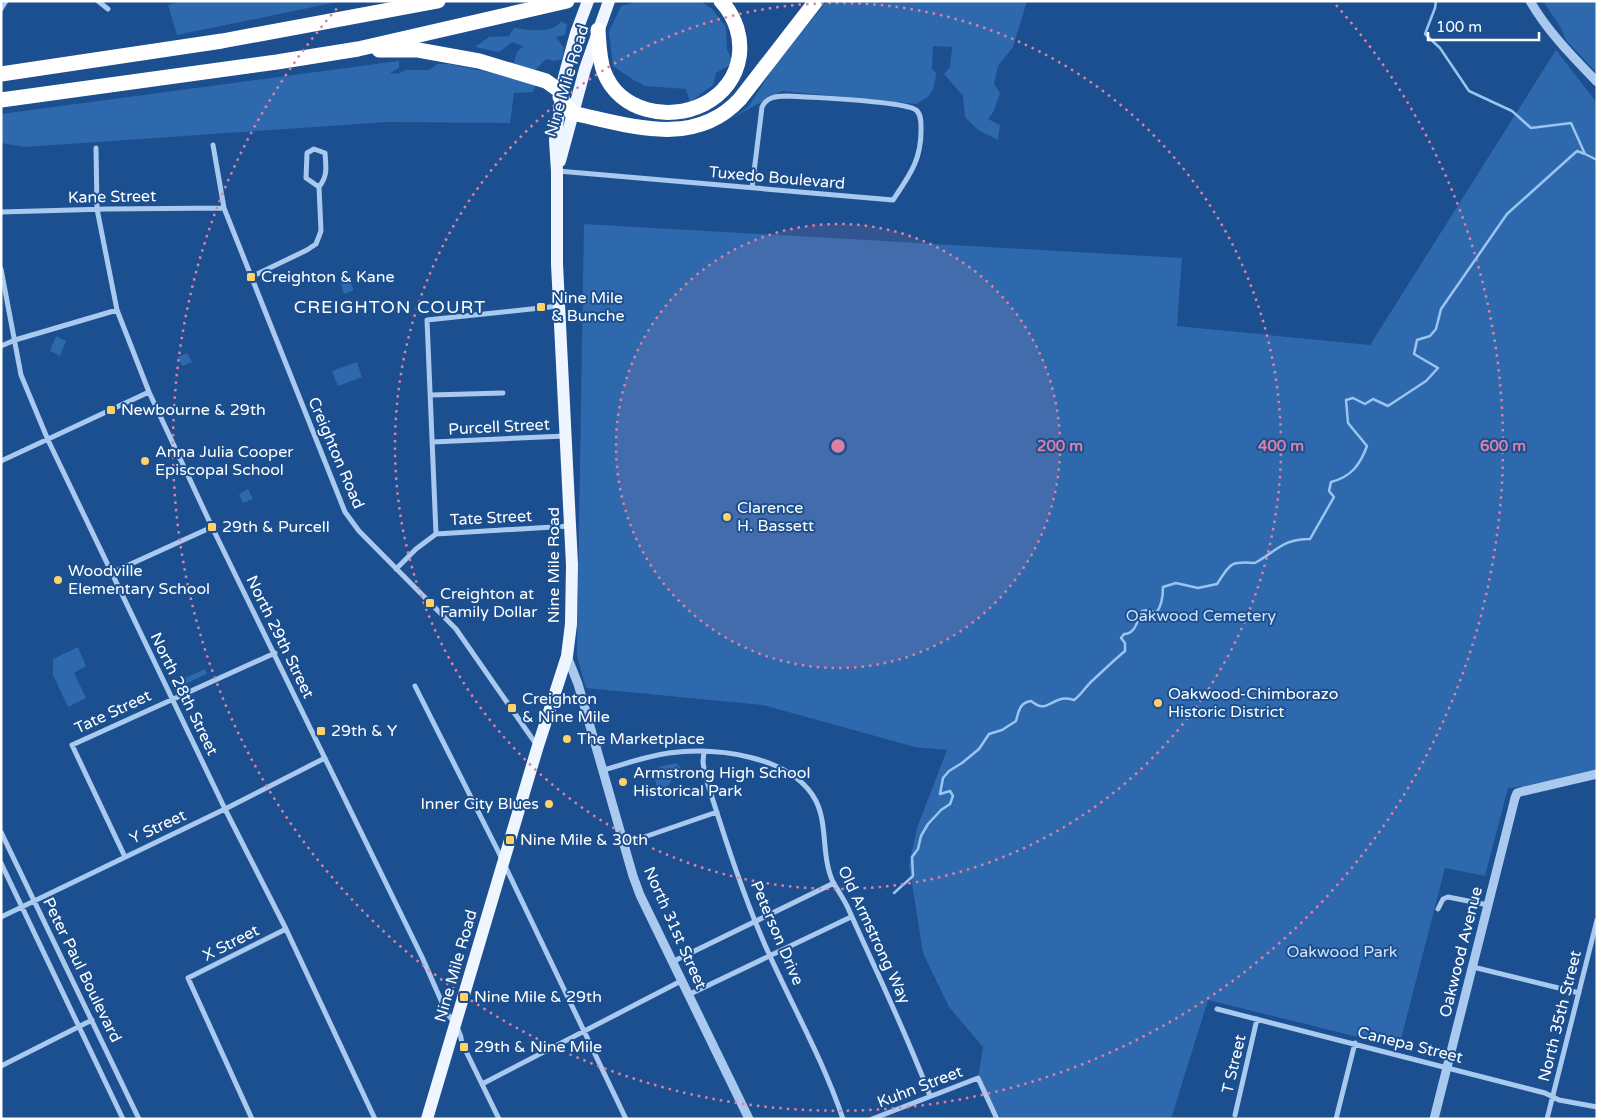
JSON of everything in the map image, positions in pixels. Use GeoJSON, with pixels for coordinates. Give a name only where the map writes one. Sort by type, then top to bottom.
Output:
{"type":"FeatureCollection","features":[{"type":"Feature","properties":{"kind":"highway"},"geometry":{"type":"LineString","coordinates":[[370,14],[391,1]]}},
{"type":"Feature","properties":{"kind":"highway"},"geometry":{"type":"LineString","coordinates":[[1,74],[222,41],[438,1]]}},
{"type":"Feature","properties":{"kind":"highway"},"geometry":{"type":"LineString","coordinates":[[1,100],[358,49],[567,1]]}},
{"type":"Feature","properties":{"kind":"highway"},"geometry":{"type":"LineString","coordinates":[[598,30],[603,71],[609,83],[623,98],[637,107],[649,110],[669,112],[693,108],[705,104],[723,90],[731,79],[738,62],[740,49],[738,32],[730,12],[721,1]]}},
{"type":"Feature","properties":{"kind":"highway"},"geometry":{"type":"LineString","coordinates":[[358,49],[418,50],[479,61],[546,81],[560,94],[572,113],[652,129],[680,130],[711,121],[726,112],[740,99],[816,1]]}},
{"type":"Feature","properties":{"kind":"main road","name":"Nine Mile Road"},"geometry":{"type":"LineString","coordinates":[[428,1119],[503,862],[566,656],[572,605],[567,436],[556,228],[558,171],[555,140],[560,94],[576,33],[588,1]]}},
{"type":"Feature","properties":{"kind":"main road","name":"Nine Mile Road"},"geometry":{"type":"LineString","coordinates":[[558,171],[572,113],[609,1]]}},
{"type":"Feature","properties":{"kind":"street"},"geometry":{"type":"LineString","coordinates":[[1,9],[6,1]]}},
{"type":"Feature","properties":{"kind":"street"},"geometry":{"type":"LineString","coordinates":[[98,1],[108,8]]}},
{"type":"Feature","properties":{"kind":"street"},"geometry":{"type":"LineString","coordinates":[[1530,1],[1546,27],[1559,43],[1597,82]]}},
{"type":"Feature","properties":{"kind":"street","name":"Tuxedo Boulevard"},"geometry":{"type":"LineString","coordinates":[[558,171],[752,188],[893,200],[912,172],[920,152],[921,123],[919,113],[914,108],[890,104],[787,96],[774,97],[763,105],[752,188]]}},
{"type":"Feature","properties":{"kind":"street","name":"Creighton Road"},"geometry":{"type":"LineString","coordinates":[[213,145],[224,208],[345,512],[359,531],[456,629],[538,747]]}},
{"type":"Feature","properties":{"kind":"street","name":"North 29th Street"},"geometry":{"type":"LineString","coordinates":[[96,148],[97,209],[117,310],[149,392],[212,527],[422,957],[447,1014],[461,1036],[462,1043],[499,1119]]}},
{"type":"Feature","properties":{"kind":"street"},"geometry":{"type":"LineString","coordinates":[[250,277],[316,244],[321,231],[319,187],[325,180],[326,168],[325,153],[314,149],[307,153],[306,178],[319,187]]}},
{"type":"Feature","properties":{"kind":"street","name":"Kane Street"},"geometry":{"type":"LineString","coordinates":[[1,212],[224,208]]}},
{"type":"Feature","properties":{"kind":"street","name":"North 28th Street"},"geometry":{"type":"LineString","coordinates":[[1,269],[21,376],[48,440],[225,809],[286,929],[375,1119]]}},
{"type":"Feature","properties":{"kind":"street"},"geometry":{"type":"LineString","coordinates":[[436,534],[427,320],[560,306]]}},
{"type":"Feature","properties":{"kind":"street"},"geometry":{"type":"LineString","coordinates":[[1,346],[15,340],[117,310]]}},
{"type":"Feature","properties":{"kind":"street"},"geometry":{"type":"LineString","coordinates":[[1,461],[149,392]]}},
{"type":"Feature","properties":{"kind":"street"},"geometry":{"type":"LineString","coordinates":[[431,395],[503,393]]}},
{"type":"Feature","properties":{"kind":"street","name":"Purcell Street"},"geometry":{"type":"LineString","coordinates":[[433,442],[567,436]]}},
{"type":"Feature","properties":{"kind":"street","name":"Tate Street"},"geometry":{"type":"LineString","coordinates":[[396,569],[416,549],[436,534],[570,526]]}},
{"type":"Feature","properties":{"kind":"street"},"geometry":{"type":"LineString","coordinates":[[111,573],[212,527]]}},
{"type":"Feature","properties":{"kind":"street","name":"Tate Street"},"geometry":{"type":"LineString","coordinates":[[125,857],[72,745],[274,653]]}},
{"type":"Feature","properties":{"kind":"street","name":"North 31st Street"},"geometry":{"type":"LineString","coordinates":[[566,656],[578,684],[640,895],[748,1119]]}},
{"type":"Feature","properties":{"kind":"street"},"geometry":{"type":"LineString","coordinates":[[415,686],[503,862],[626,1119]]}},
{"type":"Feature","properties":{"kind":"street","name":"Old Armstrong Way"},"geometry":{"type":"LineString","coordinates":[[603,770],[660,755],[704,751],[751,758],[781,767],[799,778],[811,792],[818,806],[822,820],[829,871],[903,1028],[930,1096]]}},
{"type":"Feature","properties":{"kind":"street","name":"Peterson Drive"},"geometry":{"type":"LineString","coordinates":[[704,751],[704,771],[755,922],[814,1046],[843,1119]]}},
{"type":"Feature","properties":{"kind":"street","name":"Y Street"},"geometry":{"type":"LineString","coordinates":[[1,917],[225,809],[325,758]]}},
{"type":"Feature","properties":{"kind":"street","name":"Oakwood Avenue"},"geometry":{"type":"LineString","coordinates":[[1434,1119],[1517,793],[1597,774]]}},
{"type":"Feature","properties":{"kind":"street"},"geometry":{"type":"LineString","coordinates":[[624,844],[717,812]]}},
{"type":"Feature","properties":{"kind":"street","name":"Peter Paul Boulevard"},"geometry":{"type":"LineString","coordinates":[[1,832],[139,1119]]}},
{"type":"Feature","properties":{"kind":"street","name":"Peter Paul Boulevard"},"geometry":{"type":"LineString","coordinates":[[1,863],[123,1119]]}},
{"type":"Feature","properties":{"kind":"street"},"geometry":{"type":"LineString","coordinates":[[672,962],[834,883]]}},
{"type":"Feature","properties":{"kind":"street"},"geometry":{"type":"LineString","coordinates":[[1438,909],[1443,899],[1448,897],[1488,905]]}},
{"type":"Feature","properties":{"kind":"street"},"geometry":{"type":"LineString","coordinates":[[688,995],[851,917]]}},
{"type":"Feature","properties":{"kind":"street","name":"North 35th Street"},"geometry":{"type":"LineString","coordinates":[[1547,1119],[1597,920]]}},
{"type":"Feature","properties":{"kind":"street","name":"X Street"},"geometry":{"type":"LineString","coordinates":[[252,1119],[188,978],[286,929]]}},
{"type":"Feature","properties":{"kind":"street"},"geometry":{"type":"LineString","coordinates":[[1473,967],[1578,993]]}},
{"type":"Feature","properties":{"kind":"street"},"geometry":{"type":"LineString","coordinates":[[482,1084],[682,981]]}},
{"type":"Feature","properties":{"kind":"street","name":"Canepa Street"},"geometry":{"type":"LineString","coordinates":[[1217,1009],[1545,1093],[1559,1100],[1597,1107]]}},
{"type":"Feature","properties":{"kind":"street","name":"T Street"},"geometry":{"type":"LineString","coordinates":[[1235,1115],[1257,1019]]}},
{"type":"Feature","properties":{"kind":"street"},"geometry":{"type":"LineString","coordinates":[[1,1066],[92,1020]]}},
{"type":"Feature","properties":{"kind":"street"},"geometry":{"type":"LineString","coordinates":[[1336,1119],[1355,1043]]}},
{"type":"Feature","properties":{"kind":"street","name":"Kuhn Street"},"geometry":{"type":"LineString","coordinates":[[872,1119],[978,1078],[997,1119]]}},
{"type":"Feature","properties":{"kind":"green space"},"geometry":{"type":"Polygon","coordinates":[[[181,1],[342,1],[177,35],[168,5],[181,1]]]}},
{"type":"Feature","properties":{"kind":"green space"},"geometry":{"type":"Polygon","coordinates":[[[640,1],[700,1],[712,9],[726,27],[727,49],[733,63],[716,73],[713,85],[690,102],[686,89],[645,86],[613,66],[609,32],[621,6],[640,1]]]}},
{"type":"Feature","properties":{"kind":"green space"},"geometry":{"type":"Polygon","coordinates":[[[827,1],[1027,1],[1013,47],[998,66],[994,84],[1000,93],[994,111],[988,119],[1000,125],[998,140],[978,130],[965,117],[963,96],[944,74],[950,67],[952,47],[933,46],[932,69],[936,73],[932,92],[916,104],[782,91],[732,118],[748,107],[776,64],[827,1]]]}},
{"type":"Feature","properties":{"kind":"green space"},"geometry":{"type":"Polygon","coordinates":[[[1543,1],[1597,1],[1597,73],[1566,40],[1561,28],[1543,1]]]}},
{"type":"Feature","properties":{"kind":"green space"},"geometry":{"type":"Polygon","coordinates":[[[561,21],[567,25],[565,35],[556,37],[564,48],[562,59],[554,61],[546,59],[534,71],[514,63],[517,52],[523,46],[512,42],[499,52],[475,47],[489,37],[509,36],[514,28],[533,30],[553,28],[561,21]]]}},
{"type":"Feature","properties":{"kind":"green space","name":"Oakwood Cemetery"},"geometry":{"type":"Polygon","coordinates":[[[1556,50],[1597,103],[1597,770],[1526,786],[1508,788],[1485,876],[1445,868],[1399,1047],[1208,1000],[1171,1119],[1001,1119],[978,1078],[983,1047],[949,1007],[923,953],[909,865],[917,828],[947,750],[915,747],[763,705],[586,688],[577,656],[584,224],[1182,258],[1177,326],[1370,345],[1556,50]]]}},
{"type":"Feature","properties":{"kind":"green space"},"geometry":{"type":"Polygon","coordinates":[[[399,61],[399,68],[390,73],[398,74],[405,70],[429,70],[437,64],[449,64],[537,82],[533,92],[514,93],[510,123],[386,122],[25,147],[1,143],[1,114],[399,61]]]}},
{"type":"Feature","properties":{"kind":"green space"},"geometry":{"type":"Polygon","coordinates":[[[350,281],[354,290],[344,294],[341,284],[350,281]]]}},
{"type":"Feature","properties":{"kind":"green space"},"geometry":{"type":"Polygon","coordinates":[[[56,336],[66,341],[60,356],[50,351],[56,336]]]}},
{"type":"Feature","properties":{"kind":"green space"},"geometry":{"type":"Polygon","coordinates":[[[187,353],[192,362],[182,366],[178,357],[187,353]]]}},
{"type":"Feature","properties":{"kind":"green space"},"geometry":{"type":"Polygon","coordinates":[[[357,362],[362,377],[338,386],[332,371],[357,362]]]}},
{"type":"Feature","properties":{"kind":"green space"},"geometry":{"type":"Polygon","coordinates":[[[248,489],[253,499],[243,503],[239,494],[248,489]]]}},
{"type":"Feature","properties":{"kind":"green space"},"geometry":{"type":"Polygon","coordinates":[[[78,647],[86,666],[74,673],[86,698],[68,707],[53,675],[53,659],[78,647]]]}},
{"type":"Feature","properties":{"kind":"green space"},"geometry":{"type":"Polygon","coordinates":[[[205,669],[207,674],[178,687],[176,682],[205,669]]]}},
{"type":"Feature","properties":{"kind":"green space"},"geometry":{"type":"Polygon","coordinates":[[[676,763],[680,767],[666,789],[657,787],[654,776],[659,767],[676,763]]]}},
{"type":"Feature","properties":{"kind":"waterway"},"geometry":{"type":"LineString","coordinates":[[1436,1],[1425,34],[1440,48],[1469,91],[1512,111],[1531,128],[1571,123],[1585,154],[1597,160]]}},
{"type":"Feature","properties":{"kind":"waterway"},"geometry":{"type":"LineString","coordinates":[[894,893],[913,876],[912,857],[918,849],[921,836],[928,824],[941,810],[950,804],[953,796],[950,791],[940,794],[943,778],[949,771],[979,749],[989,734],[1002,730],[1016,721],[1020,708],[1024,704],[1031,701],[1040,706],[1046,706],[1061,699],[1074,700],[1077,698],[1091,682],[1125,651],[1125,643],[1121,638],[1124,634],[1134,629],[1142,611],[1149,610],[1156,613],[1162,601],[1163,587],[1176,583],[1198,588],[1217,584],[1225,572],[1236,563],[1255,563],[1286,543],[1310,539],[1334,497],[1329,491],[1331,482],[1344,477],[1354,469],[1367,446],[1348,423],[1346,400],[1353,398],[1365,404],[1373,399],[1388,406],[1426,381],[1438,368],[1414,354],[1417,340],[1430,336],[1436,329],[1441,309],[1507,214],[1577,151],[1585,154]]}},
{"type":"Feature","properties":{"kind":"place","name":"Creighton & Kane"},"geometry":{"type":"Point","coordinates":[251,277]}},
{"type":"Feature","properties":{"kind":"place","name":"Nine Mile & Bunche"},"geometry":{"type":"Point","coordinates":[541,307]}},
{"type":"Feature","properties":{"kind":"place","name":"Newbourne & 29th"},"geometry":{"type":"Point","coordinates":[111,410]}},
{"type":"Feature","properties":{"kind":"place","name":"Anna Julia Cooper Episcopal School"},"geometry":{"type":"Point","coordinates":[145,461]}},
{"type":"Feature","properties":{"kind":"place","name":"Clarence H. Bassett"},"geometry":{"type":"Point","coordinates":[727,517]}},
{"type":"Feature","properties":{"kind":"place","name":"29th & Purcell"},"geometry":{"type":"Point","coordinates":[212,527]}},
{"type":"Feature","properties":{"kind":"place","name":"Woodville Elementary School"},"geometry":{"type":"Point","coordinates":[58,580]}},
{"type":"Feature","properties":{"kind":"place","name":"Creighton at Family Dollar"},"geometry":{"type":"Point","coordinates":[430,603]}},
{"type":"Feature","properties":{"kind":"place","name":"Oakwood-Chimborazo Historic District"},"geometry":{"type":"Point","coordinates":[1158,703]}},
{"type":"Feature","properties":{"kind":"place","name":"Creighton & Nine Mile"},"geometry":{"type":"Point","coordinates":[512,708]}},
{"type":"Feature","properties":{"kind":"place","name":"29th & Y"},"geometry":{"type":"Point","coordinates":[321,731]}},
{"type":"Feature","properties":{"kind":"place","name":"The Marketplace"},"geometry":{"type":"Point","coordinates":[567,739]}},
{"type":"Feature","properties":{"kind":"place","name":"Armstrong High School Historical Park"},"geometry":{"type":"Point","coordinates":[623,782]}},
{"type":"Feature","properties":{"kind":"place","name":"Inner City Blues"},"geometry":{"type":"Point","coordinates":[549,804]}},
{"type":"Feature","properties":{"kind":"place","name":"Nine Mile & 30th"},"geometry":{"type":"Point","coordinates":[510,840]}},
{"type":"Feature","properties":{"kind":"place","name":"Nine Mile & 29th"},"geometry":{"type":"Point","coordinates":[464,997]}},
{"type":"Feature","properties":{"kind":"place","name":"29th & Nine Mile"},"geometry":{"type":"Point","coordinates":[464,1047]}},
{"type":"Feature","properties":{"kind":"district","name":"CREIGHTON COURT"},"geometry":{"type":"Point","coordinates":[390,307]}},
{"type":"Feature","properties":{"kind":"park label","name":"Oakwood Park"},"geometry":{"type":"Point","coordinates":[1342,952]}}]}
